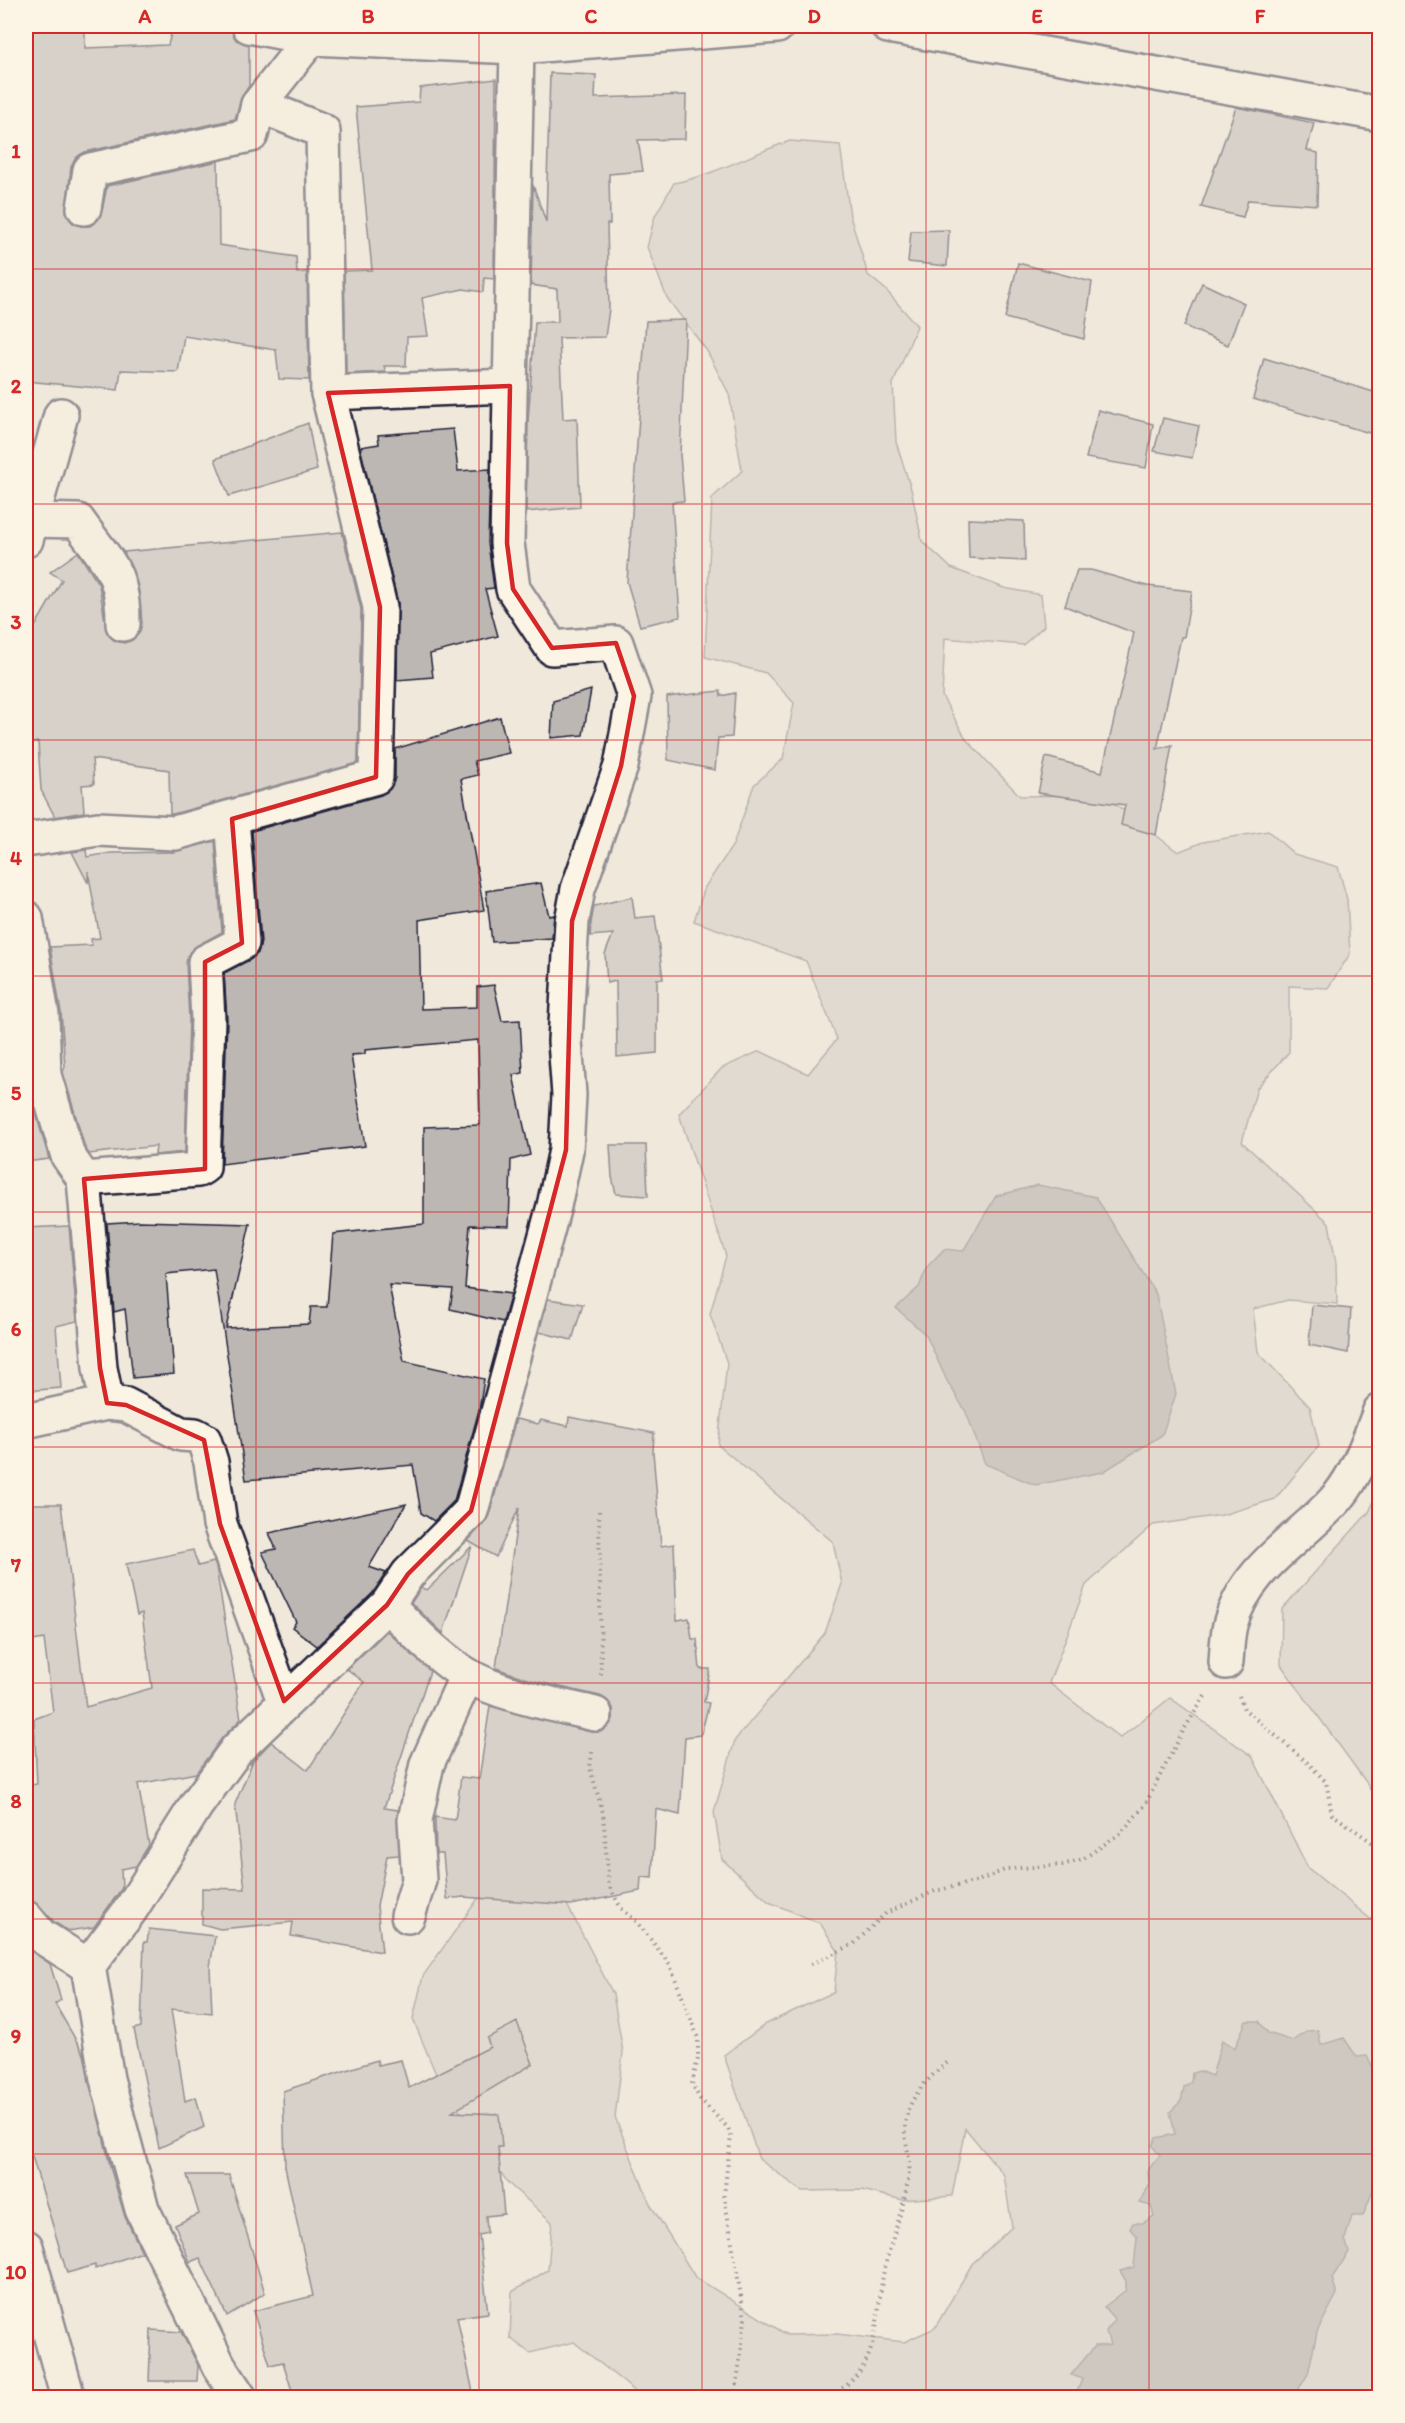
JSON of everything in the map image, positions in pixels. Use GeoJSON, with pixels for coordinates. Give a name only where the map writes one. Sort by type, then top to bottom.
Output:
{"type":"FeatureCollection","features":[{"type":"Feature","properties":{"kind":"street"},"geometry":{"type":"LineString","coordinates":[[249,26],[517,47],[777,26]]}},
{"type":"Feature","properties":{"kind":"street"},"geometry":{"type":"LineString","coordinates":[[888,26],[1380,114]]}},
{"type":"Feature","properties":{"kind":"street"},"geometry":{"type":"LineString","coordinates":[[84,208],[90,170],[251,135],[258,105],[306,32]]}},
{"type":"Feature","properties":{"kind":"street"},"geometry":{"type":"LineString","coordinates":[[240,2397],[219,2366],[142,2209],[107,2079],[88,1966],[131,1909],[197,1804],[237,1749],[284,1701],[387,1605],[408,1574],[471,1511],[554,1206],[566,1150],[569,1095],[566,1019],[572,921],[578,889],[621,765],[634,696],[616,643],[552,648],[513,589],[507,543],[517,47]]}},
{"type":"Feature","properties":{"kind":"street"},"geometry":{"type":"LineString","coordinates":[[26,840],[98,829],[175,833],[232,819],[376,777],[380,607],[328,393],[323,131],[258,105]]}},
{"type":"Feature","properties":{"kind":"street"},"geometry":{"type":"LineString","coordinates":[[328,393],[510,386]]}},
{"type":"Feature","properties":{"kind":"street"},"geometry":{"type":"LineString","coordinates":[[61,415],[28,531],[78,521],[112,564],[119,580],[123,600],[123,624]]}},
{"type":"Feature","properties":{"kind":"street"},"geometry":{"type":"LineString","coordinates":[[84,1179],[198,1170],[203,1167],[207,1029],[205,962],[242,943],[232,819]]}},
{"type":"Feature","properties":{"kind":"street"},"geometry":{"type":"LineString","coordinates":[[26,918],[42,1015],[44,1075],[68,1156],[84,1179],[99,1358],[107,1403]]}},
{"type":"Feature","properties":{"kind":"street"},"geometry":{"type":"LineString","coordinates":[[26,1420],[107,1403],[126,1405],[181,1434],[195,1435],[204,1440],[211,1462],[220,1524],[284,1701]]}},
{"type":"Feature","properties":{"kind":"street"},"geometry":{"type":"LineString","coordinates":[[1226,1662],[1230,1625],[1246,1586],[1265,1564],[1338,1497],[1366,1448],[1380,1411]]}},
{"type":"Feature","properties":{"kind":"street"},"geometry":{"type":"LineString","coordinates":[[387,1605],[433,1650],[467,1675],[498,1690],[595,1714]]}},
{"type":"Feature","properties":{"kind":"street"},"geometry":{"type":"LineString","coordinates":[[408,1916],[419,1880],[415,1820],[428,1764],[467,1675]]}},
{"type":"Feature","properties":{"kind":"street"},"geometry":{"type":"LineString","coordinates":[[26,1918],[40,1936],[88,1966]]}},
{"type":"Feature","properties":{"kind":"street"},"geometry":{"type":"LineString","coordinates":[[26,2247],[68,2397]]}},
{"type":"Feature","properties":{"kind":"path"},"geometry":{"type":"LineString","coordinates":[[599,1511],[601,1674],[590,1768],[603,1813],[609,1886],[621,1908],[637,1922],[670,1965],[698,2038],[698,2058],[692,2084],[700,2099],[728,2127],[731,2136],[724,2195],[745,2320],[735,2397]]}},
{"type":"Feature","properties":{"kind":"path"},"geometry":{"type":"LineString","coordinates":[[1226,1662],[1244,1709],[1309,1764],[1326,1782],[1332,1814],[1380,1848]]}},
{"type":"Feature","properties":{"kind":"path"},"geometry":{"type":"LineString","coordinates":[[811,1964],[854,1944],[886,1913],[935,1891],[978,1881],[1007,1869],[1062,1865],[1083,1859],[1121,1833],[1146,1805],[1183,1731],[1226,1662]]}},
{"type":"Feature","properties":{"kind":"path"},"geometry":{"type":"LineString","coordinates":[[828,2397],[848,2385],[863,2368],[875,2333],[884,2271],[910,2172],[904,2130],[918,2090],[931,2074],[948,2062]]}},
{"type":"Feature","properties":{"kind":"highlighted area"},"geometry":{"type":"Polygon","coordinates":[[[510,386],[507,543],[513,589],[552,648],[616,643],[634,696],[621,766],[572,921],[566,1150],[471,1511],[408,1574],[387,1605],[284,1701],[220,1524],[204,1440],[126,1405],[107,1403],[100,1368],[84,1179],[205,1169],[205,962],[242,943],[232,819],[376,777],[380,607],[328,393],[510,386]]]}},
{"type":"Feature","properties":{"kind":"shaded area"},"geometry":{"type":"Polygon","coordinates":[[[790,141],[840,145],[850,216],[868,275],[885,289],[917,326],[893,384],[896,442],[911,489],[922,541],[951,568],[1004,588],[1041,595],[1044,626],[1023,645],[945,638],[942,696],[966,739],[1020,796],[1103,795],[1178,852],[1203,842],[1268,831],[1294,854],[1338,867],[1347,899],[1350,954],[1328,988],[1289,986],[1289,1052],[1257,1088],[1242,1142],[1329,1223],[1336,1263],[1337,1304],[1288,1300],[1253,1309],[1258,1352],[1310,1407],[1319,1446],[1275,1499],[1222,1515],[1153,1525],[1086,1585],[1049,1683],[1120,1738],[1170,1698],[1252,1756],[1308,1868],[1379,1926],[1379,2397],[642,2397],[574,2342],[530,2353],[510,2338],[512,2292],[548,2270],[552,2222],[508,2183],[438,2079],[413,2019],[423,1976],[482,1893],[563,1897],[613,1994],[623,2052],[615,2117],[650,2204],[695,2277],[787,2335],[837,2334],[904,2342],[935,2328],[972,2264],[1012,2227],[1004,2175],[965,2128],[952,2196],[903,2200],[862,2190],[802,2191],[759,2159],[724,2055],[766,2024],[834,1992],[838,1951],[820,1923],[769,1902],[722,1859],[714,1812],[735,1740],[825,1633],[842,1584],[833,1542],[718,1445],[727,1363],[710,1314],[726,1256],[679,1114],[722,1068],[760,1051],[808,1074],[837,1039],[806,961],[694,921],[705,887],[733,845],[754,785],[783,759],[794,703],[766,673],[705,657],[712,498],[742,471],[729,394],[707,351],[667,298],[647,247],[655,216],[674,183],[718,170],[790,141]]]}},
{"type":"Feature","properties":{"kind":"shaded area"},"geometry":{"type":"Polygon","coordinates":[[[1038,1185],[1096,1197],[1156,1294],[1176,1394],[1162,1435],[1103,1472],[1035,1485],[985,1464],[966,1412],[947,1381],[926,1335],[896,1308],[919,1287],[927,1267],[944,1249],[963,1251],[996,1196],[1038,1185]]]}},
{"type":"Feature","properties":{"kind":"shaded area"},"geometry":{"type":"Polygon","coordinates":[[[1379,1491],[1379,1805],[1366,1782],[1281,1665],[1282,1609],[1369,1512],[1379,1491]]]}},
{"type":"Feature","properties":{"kind":"shaded area"},"geometry":{"type":"Polygon","coordinates":[[[1246,2021],[1259,2021],[1268,2033],[1293,2041],[1308,2031],[1318,2030],[1321,2045],[1344,2038],[1357,2057],[1367,2056],[1374,2069],[1379,2070],[1379,2175],[1363,2216],[1352,2216],[1345,2239],[1349,2252],[1332,2278],[1337,2294],[1317,2332],[1308,2374],[1294,2397],[1075,2397],[1082,2379],[1071,2375],[1095,2346],[1110,2345],[1106,2331],[1115,2320],[1104,2307],[1126,2290],[1126,2281],[1120,2271],[1134,2267],[1137,2237],[1130,2229],[1133,2223],[1143,2223],[1154,2216],[1151,2206],[1140,2203],[1149,2185],[1148,2170],[1160,2155],[1152,2146],[1156,2138],[1175,2134],[1170,2112],[1181,2101],[1184,2087],[1191,2082],[1192,2073],[1199,2071],[1212,2076],[1222,2040],[1235,2048],[1246,2021]]]}},
{"type":"Feature","properties":{"kind":"building"},"geometry":{"type":"Polygon","coordinates":[[[173,26],[231,30],[236,40],[249,45],[249,86],[241,98],[235,119],[85,152],[76,158],[71,167],[66,214],[73,223],[90,226],[98,220],[102,211],[107,186],[218,161],[219,245],[296,257],[297,273],[307,272],[309,380],[279,379],[276,350],[184,336],[178,372],[121,370],[118,390],[26,381],[26,27],[85,30],[85,48],[168,45],[173,26]]]}},
{"type":"Feature","properties":{"kind":"building"},"geometry":{"type":"Polygon","coordinates":[[[550,73],[596,75],[595,98],[686,95],[685,139],[638,140],[643,171],[609,174],[610,224],[607,224],[609,309],[605,337],[559,338],[563,419],[577,418],[580,507],[526,512],[528,422],[535,322],[558,322],[557,289],[531,285],[533,185],[546,222],[550,73]]]}},
{"type":"Feature","properties":{"kind":"building"},"geometry":{"type":"Polygon","coordinates":[[[496,79],[494,279],[484,278],[483,292],[463,289],[422,298],[428,336],[407,337],[406,366],[384,366],[386,372],[346,374],[344,271],[372,270],[356,107],[419,102],[420,88],[496,79]]]}},
{"type":"Feature","properties":{"kind":"building"},"geometry":{"type":"Polygon","coordinates":[[[1236,107],[1314,123],[1307,150],[1318,153],[1317,205],[1248,200],[1243,217],[1201,207],[1236,107]]]}},
{"type":"Feature","properties":{"kind":"building"},"geometry":{"type":"Polygon","coordinates":[[[949,230],[947,266],[908,262],[911,231],[949,230]]]}},
{"type":"Feature","properties":{"kind":"building"},"geometry":{"type":"Polygon","coordinates":[[[1018,263],[1092,282],[1084,339],[1005,318],[1018,263]]]}},
{"type":"Feature","properties":{"kind":"building"},"geometry":{"type":"Polygon","coordinates":[[[1202,283],[1244,303],[1228,345],[1184,326],[1202,283]]]}},
{"type":"Feature","properties":{"kind":"building"},"geometry":{"type":"Polygon","coordinates":[[[686,320],[680,455],[684,501],[672,502],[680,617],[640,626],[627,582],[646,321],[686,320]]]}},
{"type":"Feature","properties":{"kind":"building"},"geometry":{"type":"Polygon","coordinates":[[[1264,358],[1380,394],[1380,436],[1253,399],[1264,358]]]}},
{"type":"Feature","properties":{"kind":"building"},"geometry":{"type":"Polygon","coordinates":[[[1098,410],[1153,424],[1146,468],[1086,458],[1098,410]]]}},
{"type":"Feature","properties":{"kind":"building"},"geometry":{"type":"Polygon","coordinates":[[[1163,418],[1199,426],[1192,458],[1154,451],[1163,418]]]}},
{"type":"Feature","properties":{"kind":"building"},"geometry":{"type":"Polygon","coordinates":[[[308,423],[317,470],[229,496],[215,459],[308,423]]]}},
{"type":"Feature","properties":{"kind":"building"},"geometry":{"type":"Polygon","coordinates":[[[453,429],[458,471],[490,469],[488,543],[494,588],[485,589],[498,636],[430,654],[433,677],[397,680],[398,603],[360,447],[379,444],[378,435],[453,429]]]}},
{"type":"Feature","properties":{"kind":"building"},"geometry":{"type":"Polygon","coordinates":[[[968,519],[1024,521],[1025,561],[969,558],[968,519]]]}},
{"type":"Feature","properties":{"kind":"building"},"geometry":{"type":"Polygon","coordinates":[[[342,532],[361,609],[358,763],[170,814],[169,770],[92,759],[94,784],[82,785],[84,812],[55,817],[41,790],[38,742],[26,744],[26,642],[62,580],[50,572],[78,552],[99,585],[107,633],[114,640],[124,643],[132,640],[139,633],[142,623],[138,586],[124,552],[342,532]]]}},
{"type":"Feature","properties":{"kind":"building"},"geometry":{"type":"Polygon","coordinates":[[[1077,570],[1091,570],[1147,586],[1192,591],[1184,637],[1181,637],[1157,749],[1172,745],[1156,835],[1121,825],[1125,805],[1038,793],[1046,757],[1102,772],[1134,633],[1065,606],[1077,570]]]}},
{"type":"Feature","properties":{"kind":"building"},"geometry":{"type":"Polygon","coordinates":[[[591,690],[583,735],[551,738],[553,701],[591,690]]]}},
{"type":"Feature","properties":{"kind":"building"},"geometry":{"type":"Polygon","coordinates":[[[720,691],[721,696],[735,693],[732,737],[718,738],[715,770],[668,760],[667,697],[720,691]]]}},
{"type":"Feature","properties":{"kind":"building"},"geometry":{"type":"Polygon","coordinates":[[[500,717],[509,753],[474,761],[478,775],[461,779],[484,910],[419,920],[421,1009],[477,1007],[477,987],[494,985],[502,1021],[520,1020],[523,1073],[513,1075],[530,1155],[511,1160],[509,1226],[470,1225],[465,1288],[511,1294],[503,1322],[450,1309],[453,1289],[389,1285],[404,1361],[484,1379],[479,1410],[454,1501],[434,1521],[421,1513],[413,1465],[246,1480],[214,1269],[166,1274],[174,1374],[133,1378],[125,1309],[114,1312],[107,1223],[140,1221],[250,1224],[226,1328],[309,1324],[311,1307],[327,1307],[333,1234],[424,1224],[424,1127],[480,1125],[478,1040],[365,1050],[365,1054],[351,1055],[365,1146],[222,1164],[227,1020],[224,973],[251,959],[258,953],[261,942],[252,831],[381,795],[390,789],[395,778],[395,749],[500,717]]]}},
{"type":"Feature","properties":{"kind":"building"},"geometry":{"type":"Polygon","coordinates":[[[215,841],[222,932],[196,946],[189,953],[186,962],[189,1019],[185,1152],[155,1155],[156,1146],[89,1154],[85,1148],[63,1072],[65,1066],[61,1012],[50,947],[92,945],[91,939],[100,938],[88,871],[88,883],[72,852],[86,850],[87,857],[111,853],[174,852],[215,841]]]}},
{"type":"Feature","properties":{"kind":"building"},"geometry":{"type":"Polygon","coordinates":[[[541,883],[549,916],[554,915],[552,938],[492,942],[486,891],[541,883]]]}},
{"type":"Feature","properties":{"kind":"building"},"geometry":{"type":"Polygon","coordinates":[[[632,897],[635,918],[655,916],[663,979],[657,979],[657,1053],[617,1057],[616,981],[607,983],[605,954],[613,934],[590,936],[591,923],[594,906],[632,897]]]}},
{"type":"Feature","properties":{"kind":"building"},"geometry":{"type":"Polygon","coordinates":[[[35,1110],[49,1159],[26,1162],[26,1111],[35,1110]]]}},
{"type":"Feature","properties":{"kind":"building"},"geometry":{"type":"Polygon","coordinates":[[[610,1145],[646,1145],[648,1196],[616,1194],[612,1177],[610,1145]]]}},
{"type":"Feature","properties":{"kind":"building"},"geometry":{"type":"Polygon","coordinates":[[[69,1226],[77,1321],[56,1326],[61,1388],[26,1391],[26,1228],[69,1226]]]}},
{"type":"Feature","properties":{"kind":"building"},"geometry":{"type":"Polygon","coordinates":[[[548,1299],[583,1304],[572,1340],[539,1332],[548,1299]]]}},
{"type":"Feature","properties":{"kind":"building"},"geometry":{"type":"Polygon","coordinates":[[[1312,1305],[1351,1309],[1348,1353],[1309,1345],[1312,1305]]]}},
{"type":"Feature","properties":{"kind":"building"},"geometry":{"type":"Polygon","coordinates":[[[569,1417],[654,1433],[653,1452],[661,1546],[674,1544],[677,1620],[689,1618],[692,1639],[697,1639],[700,1669],[710,1669],[704,1702],[709,1703],[701,1735],[685,1737],[680,1815],[656,1809],[652,1878],[641,1877],[640,1891],[571,1905],[463,1897],[447,1899],[443,1854],[436,1854],[435,1817],[455,1820],[461,1777],[479,1779],[490,1706],[591,1732],[600,1732],[608,1727],[613,1719],[613,1708],[607,1700],[600,1696],[534,1681],[496,1668],[519,1508],[496,1557],[468,1541],[489,1516],[516,1419],[538,1424],[541,1420],[568,1426],[569,1417]]]}},
{"type":"Feature","properties":{"kind":"building"},"geometry":{"type":"Polygon","coordinates":[[[29,1504],[61,1504],[86,1707],[152,1688],[142,1613],[137,1615],[126,1564],[193,1550],[198,1566],[214,1562],[216,1567],[241,1719],[222,1738],[196,1773],[138,1784],[149,1845],[136,1866],[121,1869],[122,1888],[94,1927],[68,1931],[54,1922],[40,1906],[26,1900],[26,1786],[37,1784],[34,1719],[53,1712],[44,1639],[26,1642],[26,1572],[30,1573],[29,1504]]]}},
{"type":"Feature","properties":{"kind":"building"},"geometry":{"type":"Polygon","coordinates":[[[406,1504],[369,1567],[386,1573],[373,1593],[317,1646],[292,1627],[296,1622],[262,1552],[276,1549],[269,1533],[406,1504]]]}},
{"type":"Feature","properties":{"kind":"building"},"geometry":{"type":"Polygon","coordinates":[[[472,1546],[443,1633],[411,1603],[421,1588],[427,1590],[472,1546]]]}},
{"type":"Feature","properties":{"kind":"building"},"geometry":{"type":"Polygon","coordinates":[[[387,1631],[430,1671],[384,1808],[398,1810],[399,1855],[387,1856],[377,1906],[382,1952],[291,1936],[293,1922],[220,1929],[202,1924],[202,1888],[245,1889],[235,1804],[252,1763],[250,1764],[271,1742],[308,1770],[364,1682],[347,1669],[387,1631]]]}},
{"type":"Feature","properties":{"kind":"building"},"geometry":{"type":"Polygon","coordinates":[[[149,1929],[215,1936],[210,1967],[212,2013],[171,2009],[185,2101],[196,2097],[204,2127],[159,2148],[134,2029],[141,2027],[144,1942],[147,1942],[149,1929]]]}},
{"type":"Feature","properties":{"kind":"building"},"geometry":{"type":"Polygon","coordinates":[[[26,1947],[50,1964],[61,2000],[55,2004],[84,2054],[111,2170],[125,2217],[142,2252],[95,2269],[95,2265],[67,2273],[32,2156],[26,2158],[26,1947]]]}},
{"type":"Feature","properties":{"kind":"building"},"geometry":{"type":"Polygon","coordinates":[[[517,2022],[533,2064],[452,2112],[499,2114],[502,2147],[498,2147],[504,2214],[486,2216],[487,2233],[479,2235],[488,2313],[457,2317],[474,2397],[294,2397],[283,2362],[270,2365],[253,2311],[313,2296],[285,2167],[283,2091],[377,2060],[378,2065],[401,2060],[409,2088],[490,2047],[487,2038],[517,2022]]]}},
{"type":"Feature","properties":{"kind":"building"},"geometry":{"type":"Polygon","coordinates":[[[187,2175],[229,2175],[265,2293],[227,2316],[200,2258],[190,2262],[175,2225],[199,2214],[187,2175]]]}},
{"type":"Feature","properties":{"kind":"building"},"geometry":{"type":"Polygon","coordinates":[[[151,2330],[181,2332],[198,2365],[197,2381],[149,2381],[151,2330]]]}}]}
